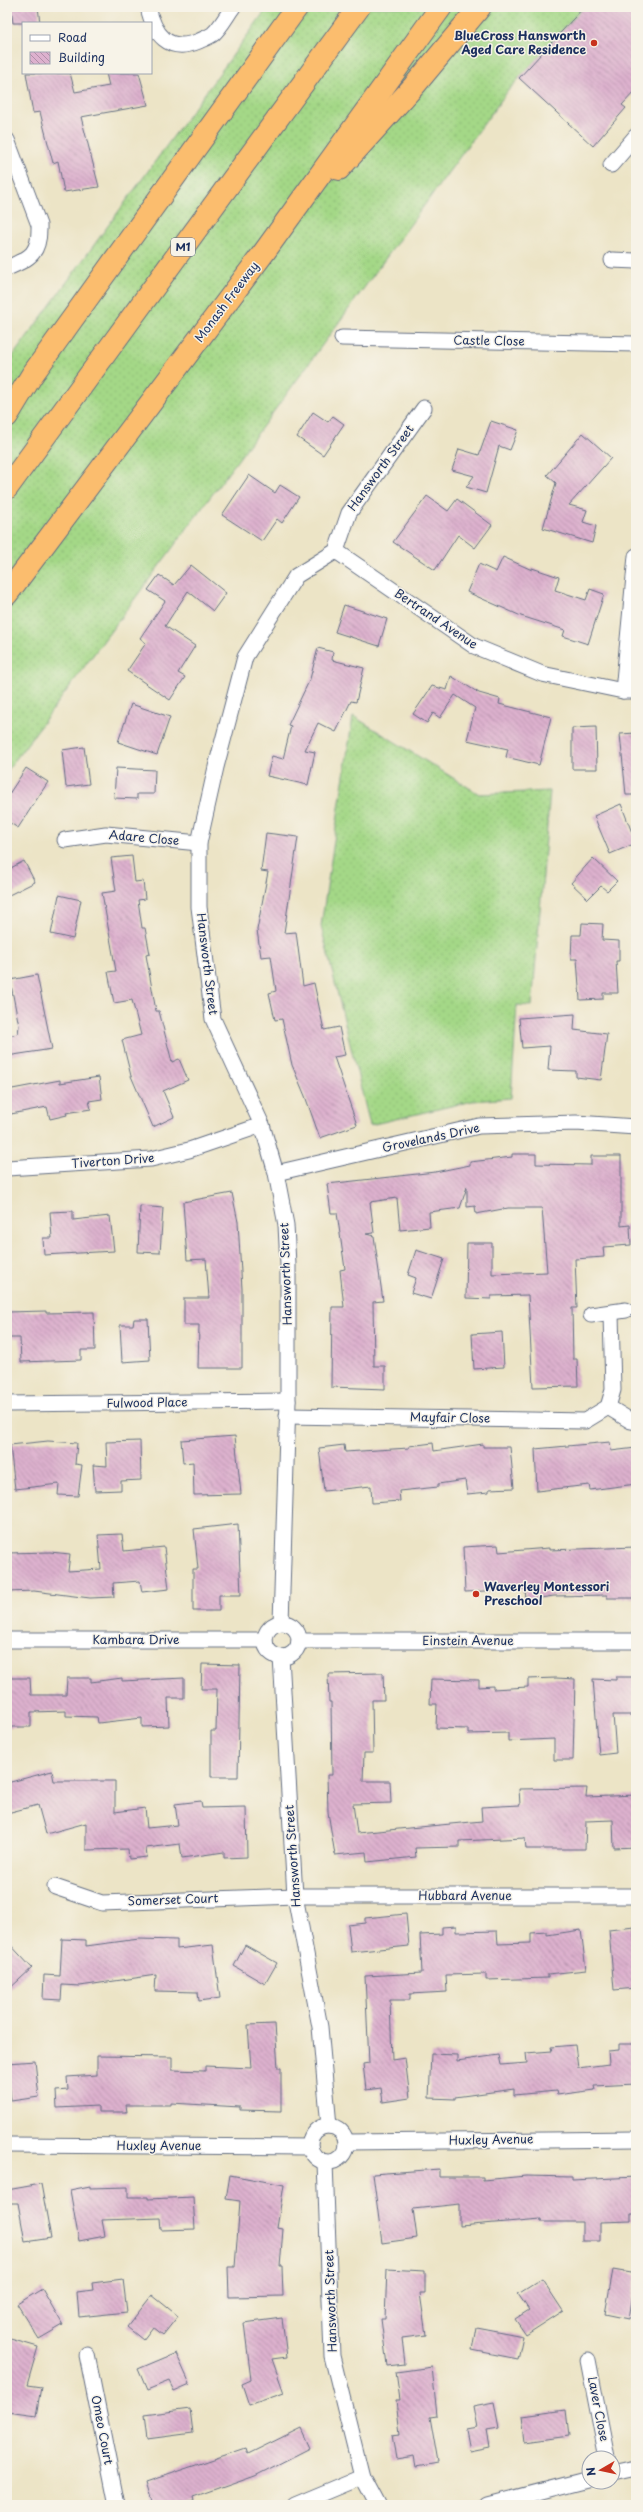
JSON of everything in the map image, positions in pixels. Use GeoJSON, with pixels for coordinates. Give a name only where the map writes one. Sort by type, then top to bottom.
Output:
{"type":"FeatureCollection","features":[{"type":"Feature","properties":{"kind":"highway"},"geometry":{"type":"LineString","coordinates":[[7,416],[32,375],[297,7]]}},
{"type":"Feature","properties":{"kind":"highway","name":"M1"},"geometry":{"type":"LineString","coordinates":[[7,488],[359,7]]}},
{"type":"Feature","properties":{"kind":"highway","name":"Monash Freeway"},"geometry":{"type":"LineString","coordinates":[[7,594],[265,251],[441,7]]}},
{"type":"Feature","properties":{"kind":"highway"},"geometry":{"type":"LineString","coordinates":[[265,251],[414,86],[480,7]]}},
{"type":"Feature","properties":{"kind":"street"},"geometry":{"type":"LineString","coordinates":[[148,7],[151,22]]}},
{"type":"Feature","properties":{"kind":"street"},"geometry":{"type":"LineString","coordinates":[[152,26],[164,40],[176,44],[192,43],[212,34],[233,7]]}},
{"type":"Feature","properties":{"kind":"street"},"geometry":{"type":"LineString","coordinates":[[611,165],[636,136]]}},
{"type":"Feature","properties":{"kind":"street"},"geometry":{"type":"LineString","coordinates":[[7,140],[39,225],[40,238],[36,250],[26,260],[7,268]]}},
{"type":"Feature","properties":{"kind":"street"},"geometry":{"type":"LineString","coordinates":[[612,260],[636,261]]}},
{"type":"Feature","properties":{"kind":"street","name":"Castle Close"},"geometry":{"type":"LineString","coordinates":[[342,338],[636,344]]}},
{"type":"Feature","properties":{"kind":"street","name":"Hansworth Street"},"geometry":{"type":"LineString","coordinates":[[281,1623],[288,1408],[288,1265],[286,1225],[276,1173],[262,1124],[213,1019],[199,907],[199,843],[216,768],[245,657],[296,576],[336,551],[349,513],[424,408]]}},
{"type":"Feature","properties":{"kind":"street","name":"Bertrand Avenue"},"geometry":{"type":"LineString","coordinates":[[336,551],[474,646],[542,674],[630,691]]}},
{"type":"Feature","properties":{"kind":"street"},"geometry":{"type":"LineString","coordinates":[[630,691],[636,556]]}},
{"type":"Feature","properties":{"kind":"street","name":"Adare Close"},"geometry":{"type":"LineString","coordinates":[[65,840],[106,834],[199,843]]}},
{"type":"Feature","properties":{"kind":"street","name":"Grovelands Drive"},"geometry":{"type":"LineString","coordinates":[[276,1173],[479,1126],[576,1123],[636,1127]]}},
{"type":"Feature","properties":{"kind":"street","name":"Tiverton Drive"},"geometry":{"type":"LineString","coordinates":[[7,1168],[151,1159],[189,1150],[262,1124]]}},
{"type":"Feature","properties":{"kind":"street"},"geometry":{"type":"LineString","coordinates":[[590,1315],[618,1312],[613,1390],[608,1407],[636,1422]]}},
{"type":"Feature","properties":{"kind":"street","name":"Fulwood Place"},"geometry":{"type":"LineString","coordinates":[[7,1404],[288,1408]]}},
{"type":"Feature","properties":{"kind":"street","name":"Mayfair Close"},"geometry":{"type":"LineString","coordinates":[[288,1408],[585,1420],[608,1407]]}},
{"type":"Feature","properties":{"kind":"street"},"geometry":{"type":"LineString","coordinates":[[281,1623],[292,1626],[296,1630],[299,1641],[295,1652],[281,1657],[271,1652],[265,1640],[270,1629],[281,1623]]}},
{"type":"Feature","properties":{"kind":"street","name":"Kambara Drive"},"geometry":{"type":"LineString","coordinates":[[7,1640],[265,1640]]}},
{"type":"Feature","properties":{"kind":"street","name":"Einstein Avenue"},"geometry":{"type":"LineString","coordinates":[[299,1641],[636,1641]]}},
{"type":"Feature","properties":{"kind":"street","name":"Hansworth Street"},"geometry":{"type":"LineString","coordinates":[[281,1657],[294,1896],[320,2027],[329,2126]]}},
{"type":"Feature","properties":{"kind":"street","name":"Somerset Court"},"geometry":{"type":"LineString","coordinates":[[55,1887],[102,1903],[294,1896]]}},
{"type":"Feature","properties":{"kind":"street","name":"Hubbard Avenue"},"geometry":{"type":"LineString","coordinates":[[294,1896],[636,1896]]}},
{"type":"Feature","properties":{"kind":"street"},"geometry":{"type":"LineString","coordinates":[[322,2126],[329,2126],[341,2130],[347,2142],[342,2156],[338,2160],[325,2162],[316,2158],[310,2147],[313,2134],[322,2126]]}},
{"type":"Feature","properties":{"kind":"street","name":"Huxley Avenue"},"geometry":{"type":"LineString","coordinates":[[347,2142],[636,2139]]}},
{"type":"Feature","properties":{"kind":"street","name":"Huxley Avenue"},"geometry":{"type":"LineString","coordinates":[[7,2145],[310,2147]]}},
{"type":"Feature","properties":{"kind":"street","name":"Hansworth Street"},"geometry":{"type":"LineString","coordinates":[[325,2162],[332,2356],[362,2477],[377,2505]]}},
{"type":"Feature","properties":{"kind":"street","name":"Omeo Court"},"geometry":{"type":"LineString","coordinates":[[87,2355],[117,2505]]}},
{"type":"Feature","properties":{"kind":"street","name":"Laver Close"},"geometry":{"type":"LineString","coordinates":[[588,2360],[605,2450]]}},
{"type":"Feature","properties":{"kind":"street"},"geometry":{"type":"LineString","coordinates":[[621,2471],[636,2468]]}},
{"type":"Feature","properties":{"kind":"street"},"geometry":{"type":"LineString","coordinates":[[295,2505],[362,2477]]}},
{"type":"Feature","properties":{"kind":"street"},"geometry":{"type":"LineString","coordinates":[[488,2505],[581,2481]]}},
{"type":"Feature","properties":{"kind":"green space"},"geometry":{"type":"Polygon","coordinates":[[[268,7],[584,7],[507,92],[280,403],[7,771],[7,364],[268,7]]]}},
{"type":"Feature","properties":{"kind":"green space"},"geometry":{"type":"Polygon","coordinates":[[[353,716],[479,794],[550,791],[532,1006],[517,1005],[511,1098],[472,1101],[370,1125],[321,926],[353,716]]]}},
{"type":"Feature","properties":{"kind":"building"},"geometry":{"type":"Polygon","coordinates":[[[11,7],[38,7],[40,22],[13,23],[11,7]]]}},
{"type":"Feature","properties":{"kind":"building","name":"BlueCross Hansworth Aged Care Residence"},"geometry":{"type":"Polygon","coordinates":[[[584,7],[636,7],[636,90],[622,105],[626,108],[593,146],[519,78],[584,7]]]}},
{"type":"Feature","properties":{"kind":"building"},"geometry":{"type":"Polygon","coordinates":[[[26,74],[70,74],[75,92],[109,86],[106,74],[139,74],[148,105],[81,117],[99,187],[64,192],[58,161],[53,163],[40,112],[33,113],[26,74]]]}},
{"type":"Feature","properties":{"kind":"building"},"geometry":{"type":"Polygon","coordinates":[[[313,412],[328,422],[333,416],[344,424],[323,455],[297,437],[313,412]]]}},
{"type":"Feature","properties":{"kind":"building"},"geometry":{"type":"Polygon","coordinates":[[[491,421],[518,430],[510,450],[499,446],[486,493],[466,487],[474,476],[452,470],[459,449],[479,455],[491,421]]]}},
{"type":"Feature","properties":{"kind":"building"},"geometry":{"type":"Polygon","coordinates":[[[583,433],[611,458],[569,505],[587,510],[583,522],[596,526],[592,543],[543,528],[556,483],[547,475],[583,433]]]}},
{"type":"Feature","properties":{"kind":"building"},"geometry":{"type":"Polygon","coordinates":[[[249,475],[275,493],[280,485],[299,497],[282,523],[277,519],[262,541],[222,515],[249,475]]]}},
{"type":"Feature","properties":{"kind":"building"},"geometry":{"type":"Polygon","coordinates":[[[427,496],[448,511],[457,499],[492,525],[475,548],[458,535],[435,570],[393,542],[427,496]]]}},
{"type":"Feature","properties":{"kind":"building"},"geometry":{"type":"Polygon","coordinates":[[[503,557],[532,570],[532,568],[559,577],[555,590],[586,600],[590,589],[604,594],[588,644],[563,636],[565,630],[521,616],[467,592],[479,564],[496,572],[503,557]]]}},
{"type":"Feature","properties":{"kind":"building"},"geometry":{"type":"Polygon","coordinates":[[[191,565],[226,593],[213,611],[188,591],[165,626],[195,646],[178,673],[185,677],[170,700],[127,671],[146,643],[140,638],[165,601],[148,590],[159,575],[174,585],[191,565]]]}},
{"type":"Feature","properties":{"kind":"building"},"geometry":{"type":"Polygon","coordinates":[[[344,605],[387,619],[379,646],[335,632],[344,605]]]}},
{"type":"Feature","properties":{"kind":"building"},"geometry":{"type":"Polygon","coordinates":[[[318,648],[333,652],[332,660],[364,668],[356,702],[351,701],[336,732],[318,723],[305,750],[315,752],[308,785],[267,776],[272,756],[283,759],[291,726],[288,725],[310,679],[318,648]]]}},
{"type":"Feature","properties":{"kind":"building"},"geometry":{"type":"Polygon","coordinates":[[[451,676],[479,693],[500,699],[499,704],[551,717],[539,765],[506,757],[508,749],[467,740],[475,708],[455,695],[440,718],[433,713],[427,723],[413,714],[432,686],[447,690],[451,676]]]}},
{"type":"Feature","properties":{"kind":"building"},"geometry":{"type":"Polygon","coordinates":[[[131,704],[170,717],[157,755],[118,742],[131,704]]]}},
{"type":"Feature","properties":{"kind":"building"},"geometry":{"type":"Polygon","coordinates":[[[596,727],[597,769],[572,769],[572,728],[596,727]]]}},
{"type":"Feature","properties":{"kind":"building"},"geometry":{"type":"Polygon","coordinates":[[[636,733],[636,795],[626,795],[620,734],[636,733]]]}},
{"type":"Feature","properties":{"kind":"building"},"geometry":{"type":"Polygon","coordinates":[[[84,747],[89,784],[66,787],[62,750],[84,747]]]}},
{"type":"Feature","properties":{"kind":"building"},"geometry":{"type":"Polygon","coordinates":[[[26,768],[48,782],[18,828],[7,821],[7,797],[26,768]]]}},
{"type":"Feature","properties":{"kind":"building"},"geometry":{"type":"Polygon","coordinates":[[[116,768],[155,770],[154,794],[137,794],[137,799],[114,798],[116,768]]]}},
{"type":"Feature","properties":{"kind":"building"},"geometry":{"type":"Polygon","coordinates":[[[621,804],[636,843],[610,854],[594,816],[621,804]]]}},
{"type":"Feature","properties":{"kind":"building"},"geometry":{"type":"Polygon","coordinates":[[[266,833],[298,837],[284,933],[296,932],[303,986],[314,983],[324,1030],[339,1027],[345,1055],[334,1057],[357,1125],[320,1138],[292,1065],[282,1019],[275,1020],[269,993],[276,991],[271,956],[261,957],[257,930],[268,872],[261,871],[266,833]]]}},
{"type":"Feature","properties":{"kind":"building"},"geometry":{"type":"Polygon","coordinates":[[[132,856],[135,882],[143,881],[145,899],[138,900],[142,928],[145,928],[150,954],[146,955],[156,1011],[159,1011],[172,1062],[179,1059],[188,1080],[163,1091],[174,1117],[153,1127],[131,1076],[122,1040],[141,1035],[132,1000],[114,1003],[108,972],[116,971],[102,893],[116,891],[111,858],[132,856]]]}},
{"type":"Feature","properties":{"kind":"building"},"geometry":{"type":"Polygon","coordinates":[[[593,858],[617,881],[607,891],[601,886],[588,899],[571,883],[593,858]]]}},
{"type":"Feature","properties":{"kind":"building"},"geometry":{"type":"Polygon","coordinates":[[[24,861],[35,882],[7,896],[7,870],[24,861]]]}},
{"type":"Feature","properties":{"kind":"building"},"geometry":{"type":"Polygon","coordinates":[[[59,895],[81,900],[73,939],[51,934],[59,895]]]}},
{"type":"Feature","properties":{"kind":"building"},"geometry":{"type":"Polygon","coordinates":[[[582,923],[603,924],[602,940],[619,941],[619,961],[616,961],[618,993],[603,993],[603,999],[580,1000],[577,959],[571,959],[572,935],[581,935],[582,923]]]}},
{"type":"Feature","properties":{"kind":"building"},"geometry":{"type":"Polygon","coordinates":[[[37,975],[52,1049],[7,1056],[7,1036],[18,1034],[19,1026],[10,980],[37,975]]]}},
{"type":"Feature","properties":{"kind":"building"},"geometry":{"type":"Polygon","coordinates":[[[575,1014],[574,1030],[607,1034],[601,1080],[576,1077],[576,1071],[548,1070],[550,1046],[522,1048],[519,1018],[575,1014]]]}},
{"type":"Feature","properties":{"kind":"building"},"geometry":{"type":"Polygon","coordinates":[[[99,1077],[102,1099],[89,1101],[91,1109],[66,1113],[67,1115],[50,1119],[47,1107],[11,1114],[7,1090],[60,1080],[60,1083],[99,1077]]]}},
{"type":"Feature","properties":{"kind":"building"},"geometry":{"type":"Polygon","coordinates":[[[512,1154],[536,1154],[536,1164],[591,1165],[591,1156],[621,1156],[621,1226],[630,1225],[631,1245],[603,1247],[604,1257],[575,1259],[577,1308],[572,1308],[573,1359],[577,1359],[578,1386],[533,1387],[528,1295],[491,1296],[491,1299],[466,1298],[467,1243],[492,1243],[492,1274],[547,1272],[542,1208],[508,1208],[476,1214],[475,1206],[467,1207],[467,1187],[460,1208],[429,1212],[430,1227],[400,1230],[397,1198],[370,1202],[374,1233],[366,1234],[374,1236],[383,1301],[373,1302],[374,1366],[385,1366],[385,1389],[331,1387],[332,1307],[344,1307],[340,1270],[345,1269],[337,1213],[331,1213],[327,1184],[435,1172],[470,1165],[470,1162],[512,1157],[512,1154]]]}},
{"type":"Feature","properties":{"kind":"building"},"geometry":{"type":"Polygon","coordinates":[[[232,1193],[238,1222],[242,1289],[242,1368],[198,1368],[199,1325],[184,1325],[184,1298],[209,1298],[206,1259],[187,1260],[183,1202],[232,1193]]]}},
{"type":"Feature","properties":{"kind":"building"},"geometry":{"type":"Polygon","coordinates":[[[140,1206],[163,1208],[160,1253],[138,1252],[140,1206]]]}},
{"type":"Feature","properties":{"kind":"building"},"geometry":{"type":"Polygon","coordinates":[[[73,1211],[73,1220],[110,1216],[114,1251],[44,1255],[43,1238],[52,1238],[50,1212],[73,1211]]]}},
{"type":"Feature","properties":{"kind":"building"},"geometry":{"type":"Polygon","coordinates":[[[416,1250],[444,1259],[431,1299],[411,1293],[416,1278],[408,1275],[416,1250]]]}},
{"type":"Feature","properties":{"kind":"building"},"geometry":{"type":"Polygon","coordinates":[[[46,1311],[46,1313],[94,1312],[95,1350],[81,1350],[81,1360],[21,1362],[20,1338],[7,1338],[7,1312],[46,1311]]]}},
{"type":"Feature","properties":{"kind":"building"},"geometry":{"type":"Polygon","coordinates":[[[134,1319],[148,1319],[150,1360],[122,1362],[120,1325],[133,1325],[134,1319]]]}},
{"type":"Feature","properties":{"kind":"building"},"geometry":{"type":"Polygon","coordinates":[[[502,1332],[504,1367],[474,1369],[472,1334],[502,1332]]]}},
{"type":"Feature","properties":{"kind":"building"},"geometry":{"type":"Polygon","coordinates":[[[235,1436],[241,1494],[194,1495],[193,1462],[183,1463],[181,1440],[235,1436]]]}},
{"type":"Feature","properties":{"kind":"building"},"geometry":{"type":"Polygon","coordinates":[[[48,1441],[77,1443],[75,1464],[82,1465],[78,1496],[58,1495],[59,1484],[15,1489],[10,1445],[48,1441]]]}},
{"type":"Feature","properties":{"kind":"building"},"geometry":{"type":"Polygon","coordinates":[[[140,1441],[141,1480],[121,1481],[121,1490],[95,1491],[93,1465],[107,1466],[106,1442],[140,1441]]]}},
{"type":"Feature","properties":{"kind":"building"},"geometry":{"type":"Polygon","coordinates":[[[610,1442],[611,1451],[636,1448],[636,1484],[590,1490],[589,1485],[537,1491],[535,1449],[610,1442]]]}},
{"type":"Feature","properties":{"kind":"building"},"geometry":{"type":"Polygon","coordinates":[[[433,1443],[434,1451],[483,1444],[483,1447],[510,1447],[514,1488],[489,1489],[489,1492],[467,1494],[465,1480],[438,1484],[438,1487],[399,1491],[400,1501],[372,1503],[371,1486],[324,1491],[319,1448],[344,1445],[345,1452],[409,1448],[409,1446],[433,1443]]]}},
{"type":"Feature","properties":{"kind":"building"},"geometry":{"type":"Polygon","coordinates":[[[238,1524],[241,1595],[219,1595],[219,1611],[193,1611],[193,1569],[198,1569],[194,1529],[238,1524]]]}},
{"type":"Feature","properties":{"kind":"building"},"geometry":{"type":"Polygon","coordinates":[[[122,1534],[124,1551],[164,1547],[169,1589],[142,1592],[140,1581],[113,1583],[114,1597],[90,1598],[34,1591],[7,1592],[7,1553],[50,1552],[70,1554],[68,1571],[101,1569],[98,1535],[122,1534]]]}},
{"type":"Feature","properties":{"kind":"building"},"geometry":{"type":"Polygon","coordinates":[[[498,1545],[499,1552],[549,1548],[549,1550],[636,1547],[636,1598],[607,1598],[607,1595],[554,1596],[526,1600],[525,1589],[465,1592],[463,1547],[498,1545]]]}},
{"type":"Feature","properties":{"kind":"building"},"geometry":{"type":"Polygon","coordinates":[[[202,1664],[240,1665],[238,1777],[211,1777],[211,1731],[216,1731],[217,1689],[201,1689],[202,1664]]]}},
{"type":"Feature","properties":{"kind":"building"},"geometry":{"type":"Polygon","coordinates":[[[383,1673],[384,1700],[372,1700],[373,1753],[364,1753],[363,1781],[390,1781],[391,1803],[353,1804],[357,1833],[482,1821],[481,1807],[520,1805],[519,1789],[587,1788],[586,1797],[636,1795],[636,1847],[614,1848],[613,1820],[586,1821],[585,1849],[526,1849],[525,1838],[459,1841],[459,1847],[415,1848],[416,1857],[367,1862],[366,1852],[335,1855],[328,1812],[327,1775],[332,1775],[331,1702],[329,1702],[328,1674],[383,1673]]]}},
{"type":"Feature","properties":{"kind":"building"},"geometry":{"type":"Polygon","coordinates":[[[616,1677],[636,1677],[636,1715],[613,1715],[616,1753],[599,1755],[593,1679],[616,1680],[616,1677]]]}},
{"type":"Feature","properties":{"kind":"building"},"geometry":{"type":"Polygon","coordinates":[[[7,1678],[30,1678],[31,1695],[66,1695],[67,1678],[91,1678],[91,1682],[122,1678],[122,1681],[184,1678],[184,1698],[168,1698],[169,1726],[142,1727],[142,1718],[98,1723],[97,1717],[66,1716],[66,1711],[31,1712],[31,1727],[7,1727],[7,1678]]]}},
{"type":"Feature","properties":{"kind":"building"},"geometry":{"type":"Polygon","coordinates":[[[431,1679],[479,1680],[479,1687],[493,1686],[493,1689],[528,1687],[528,1679],[575,1679],[573,1760],[554,1760],[554,1739],[508,1741],[508,1733],[468,1734],[468,1729],[436,1728],[437,1704],[430,1704],[431,1679]]]}},
{"type":"Feature","properties":{"kind":"building"},"geometry":{"type":"Polygon","coordinates":[[[52,1771],[54,1781],[115,1781],[115,1812],[145,1808],[147,1828],[178,1825],[175,1804],[201,1801],[202,1808],[246,1807],[247,1857],[224,1858],[224,1852],[182,1858],[180,1844],[146,1848],[147,1857],[129,1859],[128,1849],[86,1850],[86,1823],[46,1834],[38,1805],[7,1813],[7,1783],[52,1771]]]}},
{"type":"Feature","properties":{"kind":"building"},"geometry":{"type":"Polygon","coordinates":[[[406,1914],[409,1946],[351,1952],[348,1925],[365,1923],[365,1918],[406,1914]]]}},
{"type":"Feature","properties":{"kind":"building"},"geometry":{"type":"Polygon","coordinates":[[[456,1926],[456,1932],[497,1931],[498,1944],[531,1943],[531,1933],[547,1932],[547,1935],[581,1930],[586,1970],[548,1974],[548,1978],[486,1980],[486,1974],[446,1975],[447,1992],[410,1994],[410,2000],[390,2000],[392,2060],[405,2058],[410,2098],[383,2102],[381,2088],[366,2090],[363,2064],[369,2063],[365,1976],[422,1973],[420,1935],[442,1934],[442,1927],[456,1926]]]}},
{"type":"Feature","properties":{"kind":"building"},"geometry":{"type":"Polygon","coordinates":[[[634,1927],[636,1988],[614,1990],[609,1930],[634,1927]]]}},
{"type":"Feature","properties":{"kind":"building"},"geometry":{"type":"Polygon","coordinates":[[[62,1939],[86,1940],[86,1946],[139,1939],[177,1940],[177,1949],[213,1945],[220,1998],[199,2001],[198,1992],[155,1991],[156,1975],[80,1986],[62,1985],[61,2000],[43,1999],[44,1975],[60,1976],[62,1939]]]}},
{"type":"Feature","properties":{"kind":"building"},"geometry":{"type":"Polygon","coordinates":[[[7,1941],[32,1968],[7,1991],[7,1941]]]}},
{"type":"Feature","properties":{"kind":"building"},"geometry":{"type":"Polygon","coordinates":[[[245,1945],[277,1963],[265,1984],[234,1966],[245,1945]]]}},
{"type":"Feature","properties":{"kind":"building"},"geometry":{"type":"Polygon","coordinates":[[[275,2024],[278,2068],[281,2068],[281,2111],[240,2110],[240,2107],[171,2103],[171,2105],[126,2105],[127,2112],[98,2112],[98,2106],[57,2108],[56,2091],[68,2090],[67,2077],[97,2075],[97,2056],[172,2057],[172,2070],[205,2071],[205,2066],[251,2068],[248,2025],[275,2024]]]}},
{"type":"Feature","properties":{"kind":"building"},"geometry":{"type":"Polygon","coordinates":[[[619,2044],[634,2044],[636,2084],[594,2086],[595,2090],[557,2095],[556,2091],[514,2095],[514,2089],[455,2097],[455,2099],[429,2098],[431,2054],[457,2055],[457,2061],[499,2055],[501,2065],[527,2063],[526,2053],[552,2051],[551,2047],[575,2045],[578,2068],[609,2064],[608,2051],[619,2050],[619,2044]]]}},
{"type":"Feature","properties":{"kind":"building"},"geometry":{"type":"Polygon","coordinates":[[[35,2061],[39,2097],[11,2101],[7,2063],[35,2061]]]}},
{"type":"Feature","properties":{"kind":"building"},"geometry":{"type":"Polygon","coordinates":[[[439,2169],[439,2177],[483,2177],[483,2180],[526,2176],[572,2177],[572,2180],[636,2177],[636,2214],[631,2214],[631,2221],[600,2222],[600,2241],[582,2241],[582,2222],[541,2222],[541,2219],[460,2226],[460,2204],[413,2209],[417,2238],[382,2243],[373,2174],[439,2169]]]}},
{"type":"Feature","properties":{"kind":"building"},"geometry":{"type":"Polygon","coordinates":[[[230,2175],[284,2185],[277,2228],[283,2229],[280,2267],[282,2267],[283,2296],[229,2297],[228,2267],[235,2267],[240,2201],[226,2199],[230,2175]]]}},
{"type":"Feature","properties":{"kind":"building"},"geometry":{"type":"Polygon","coordinates":[[[41,2184],[51,2238],[25,2242],[18,2203],[7,2203],[7,2190],[41,2184]]]}},
{"type":"Feature","properties":{"kind":"building"},"geometry":{"type":"Polygon","coordinates":[[[90,2186],[90,2188],[128,2187],[128,2197],[148,2197],[148,2199],[193,2197],[195,2229],[161,2230],[160,2218],[102,2220],[105,2236],[79,2241],[70,2190],[90,2186]]]}},
{"type":"Feature","properties":{"kind":"building"},"geometry":{"type":"Polygon","coordinates":[[[387,2269],[425,2271],[425,2293],[420,2293],[426,2335],[402,2338],[405,2364],[387,2366],[381,2319],[385,2319],[387,2269]]]}},
{"type":"Feature","properties":{"kind":"building"},"geometry":{"type":"Polygon","coordinates":[[[613,2270],[636,2274],[629,2319],[605,2314],[613,2270]]]}},
{"type":"Feature","properties":{"kind":"building"},"geometry":{"type":"Polygon","coordinates":[[[123,2279],[127,2312],[79,2317],[77,2292],[93,2290],[92,2283],[123,2279]]]}},
{"type":"Feature","properties":{"kind":"building"},"geometry":{"type":"Polygon","coordinates":[[[542,2279],[563,2311],[526,2335],[515,2319],[529,2310],[518,2294],[542,2279]]]}},
{"type":"Feature","properties":{"kind":"building"},"geometry":{"type":"Polygon","coordinates":[[[42,2289],[63,2325],[39,2339],[17,2304],[42,2289]]]}},
{"type":"Feature","properties":{"kind":"building"},"geometry":{"type":"Polygon","coordinates":[[[152,2295],[178,2316],[163,2335],[153,2327],[143,2340],[127,2327],[152,2295]]]}},
{"type":"Feature","properties":{"kind":"building"},"geometry":{"type":"Polygon","coordinates":[[[282,2318],[287,2357],[272,2359],[284,2393],[249,2405],[242,2384],[251,2380],[244,2323],[282,2318]]]}},
{"type":"Feature","properties":{"kind":"building"},"geometry":{"type":"Polygon","coordinates":[[[476,2327],[523,2336],[518,2359],[472,2350],[476,2327]]]}},
{"type":"Feature","properties":{"kind":"building"},"geometry":{"type":"Polygon","coordinates":[[[7,2338],[38,2347],[27,2385],[41,2387],[36,2416],[7,2412],[7,2338]]]}},
{"type":"Feature","properties":{"kind":"building"},"geometry":{"type":"Polygon","coordinates":[[[176,2353],[190,2384],[174,2391],[169,2381],[147,2390],[138,2369],[176,2353]]]}},
{"type":"Feature","properties":{"kind":"building"},"geometry":{"type":"Polygon","coordinates":[[[432,2367],[437,2416],[430,2417],[438,2463],[416,2467],[414,2456],[396,2459],[392,2435],[400,2434],[396,2400],[400,2400],[396,2372],[432,2367]]]}},
{"type":"Feature","properties":{"kind":"building"},"geometry":{"type":"Polygon","coordinates":[[[494,2402],[499,2428],[487,2430],[490,2446],[470,2450],[466,2430],[477,2428],[473,2406],[494,2402]]]}},
{"type":"Feature","properties":{"kind":"building"},"geometry":{"type":"Polygon","coordinates":[[[190,2409],[193,2433],[147,2439],[144,2415],[190,2409]]]}},
{"type":"Feature","properties":{"kind":"building"},"geometry":{"type":"Polygon","coordinates":[[[566,2410],[569,2436],[525,2442],[522,2416],[566,2410]]]}},
{"type":"Feature","properties":{"kind":"building"},"geometry":{"type":"Polygon","coordinates":[[[301,2428],[310,2448],[255,2476],[193,2498],[194,2502],[185,2505],[153,2505],[146,2482],[246,2448],[248,2454],[301,2428]]]}},
{"type":"Feature","properties":{"kind":"place","name":"BlueCross Hansworth Aged Care Residence"},"geometry":{"type":"Point","coordinates":[594,43]}},
{"type":"Feature","properties":{"kind":"place","name":"Waverley Montessori Preschool"},"geometry":{"type":"Point","coordinates":[476,1594]}}]}
